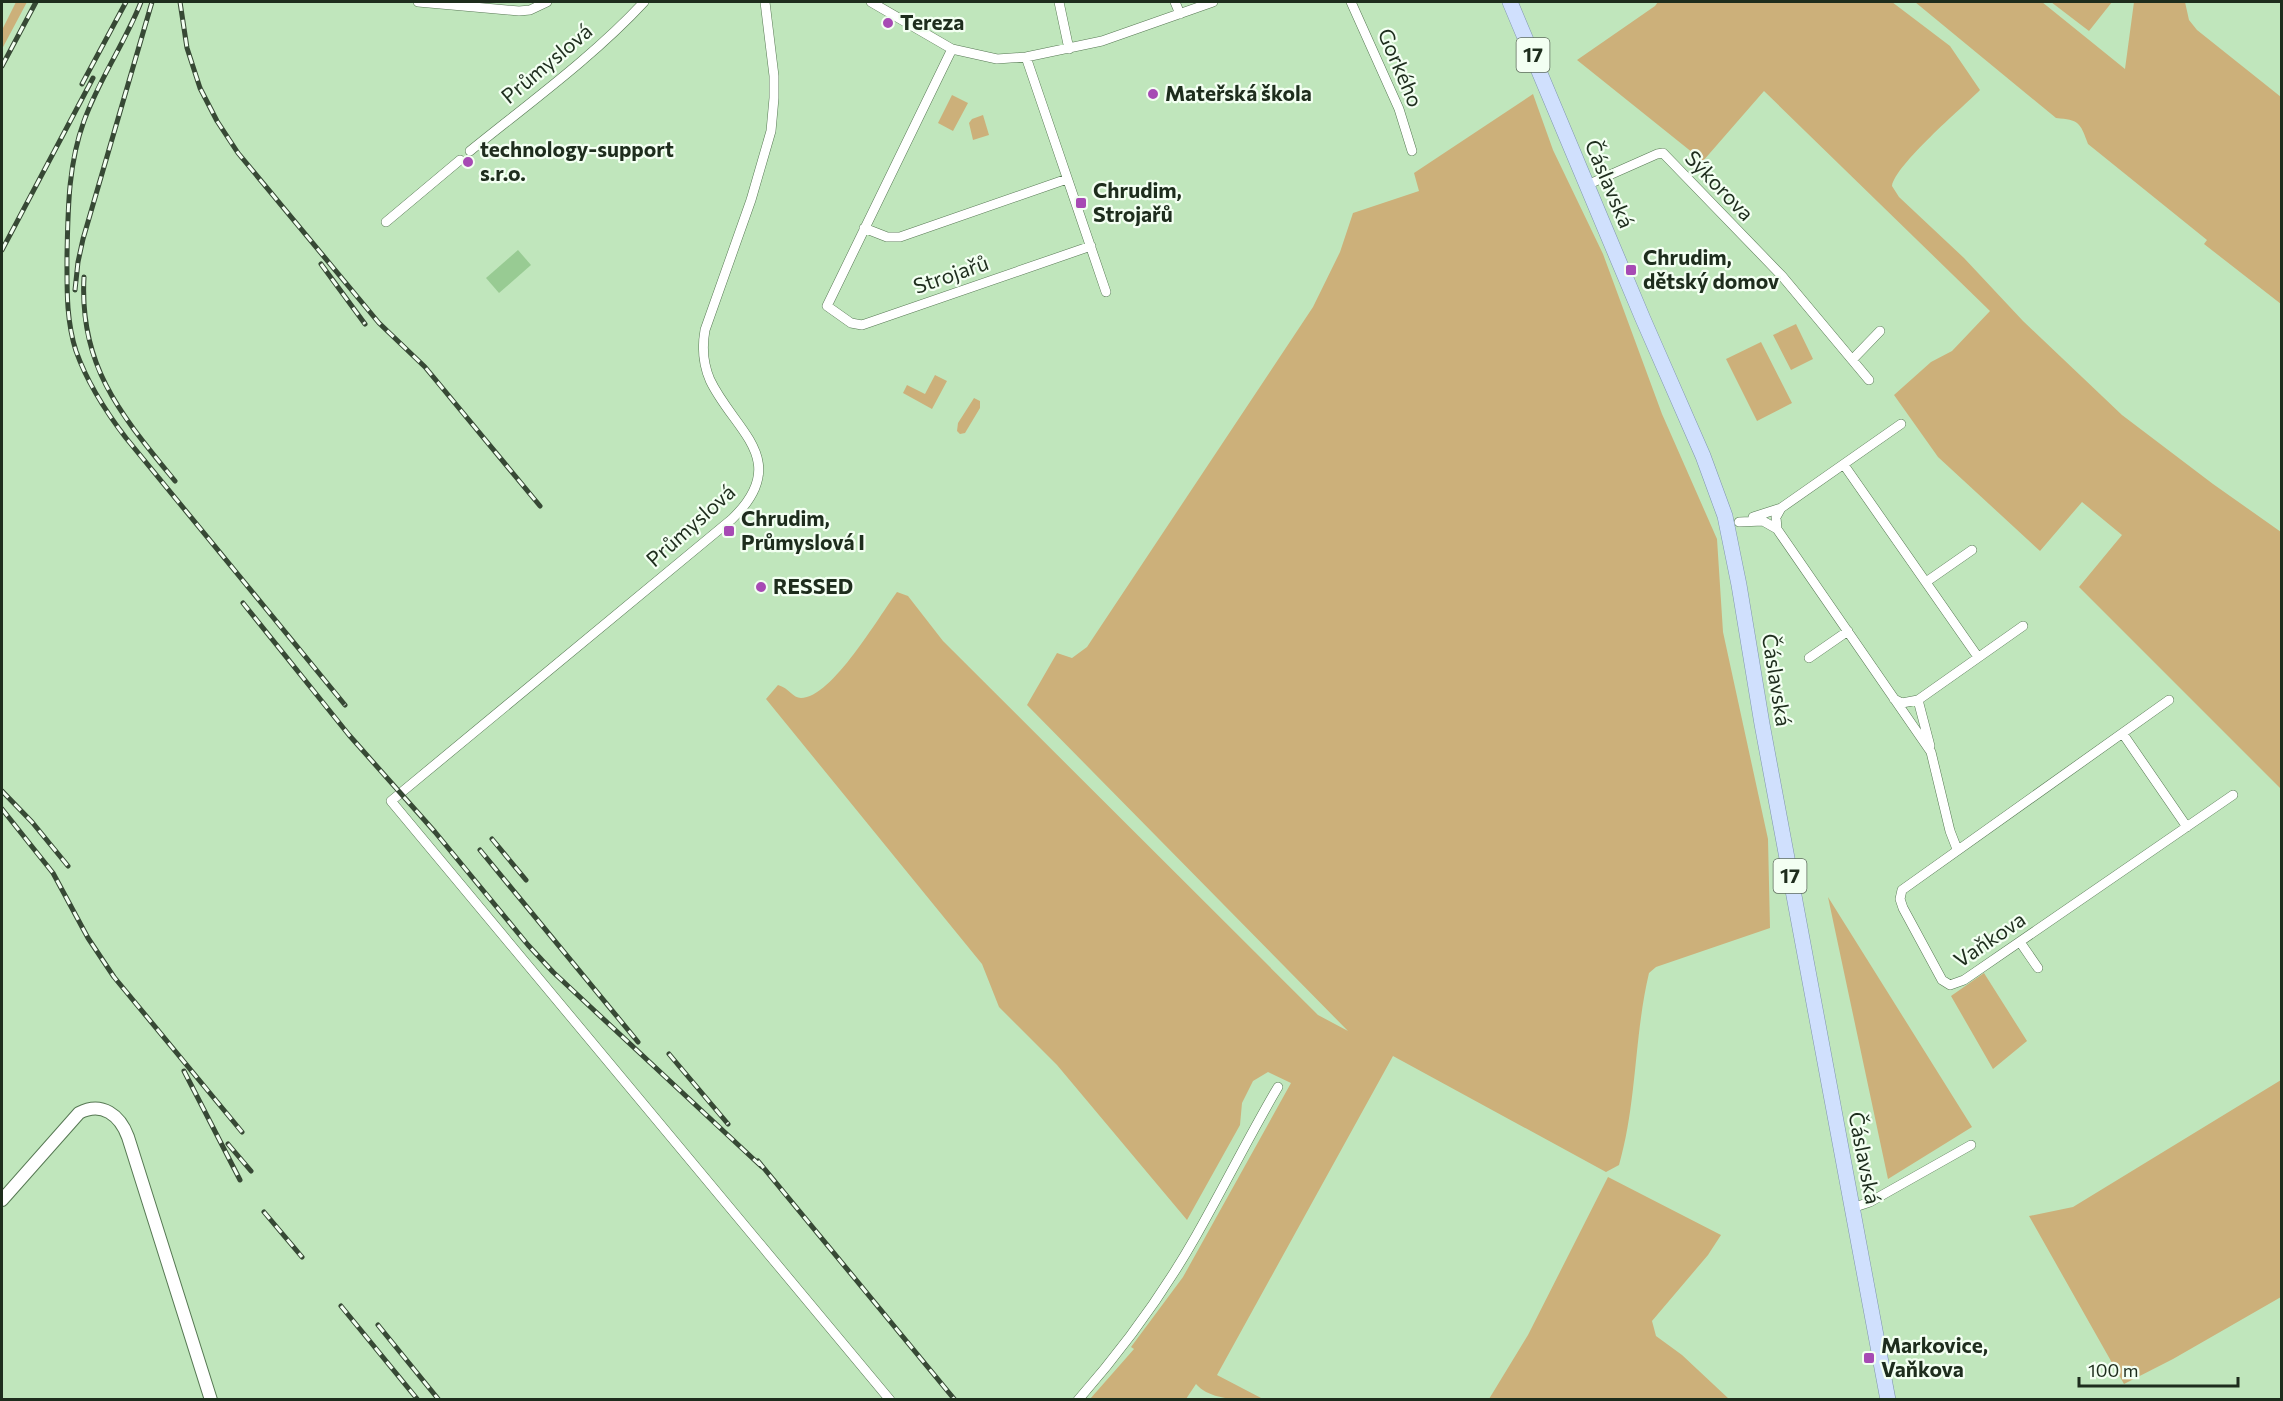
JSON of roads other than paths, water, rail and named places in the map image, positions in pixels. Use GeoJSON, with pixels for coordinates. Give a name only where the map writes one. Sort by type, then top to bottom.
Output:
{"type":"FeatureCollection","features":[{"type":"Feature","properties":{"kind":"main road","name":"Čáslavská"},"geometry":{"type":"LineString","coordinates":[[1510,2],[1733,524],[1764,736],[1888,1400]]}},
{"type":"Feature","properties":{"kind":"street"},"geometry":{"type":"LineString","coordinates":[[418,2],[519,11],[530,10],[547,2]]}},
{"type":"Feature","properties":{"kind":"street","name":"Průmyslová"},"geometry":{"type":"LineString","coordinates":[[470,151],[585,56],[644,2]]}},
{"type":"Feature","properties":{"kind":"street","name":"Průmyslová"},"geometry":{"type":"LineString","coordinates":[[765,2],[774,76],[771,131],[754,190],[708,321],[703,342],[705,363],[711,381],[747,433],[755,450],[757,474],[753,492],[732,519],[391,801],[890,1400]]}},
{"type":"Feature","properties":{"kind":"street"},"geometry":{"type":"LineString","coordinates":[[871,2],[952,49],[997,59],[1026,57],[1102,40],[1213,2]]}},
{"type":"Feature","properties":{"kind":"street"},"geometry":{"type":"LineString","coordinates":[[1059,2],[1068,48]]}},
{"type":"Feature","properties":{"kind":"street"},"geometry":{"type":"LineString","coordinates":[[1175,2],[1180,14]]}},
{"type":"Feature","properties":{"kind":"street","name":"Gorkého"},"geometry":{"type":"LineString","coordinates":[[1351,2],[1399,110],[1412,151]]}},
{"type":"Feature","properties":{"kind":"street"},"geometry":{"type":"LineString","coordinates":[[952,49],[864,228],[887,237],[900,237],[1067,179]]}},
{"type":"Feature","properties":{"kind":"street"},"geometry":{"type":"LineString","coordinates":[[1026,57],[1106,292]]}},
{"type":"Feature","properties":{"kind":"street","name":"Sýkorova"},"geometry":{"type":"LineString","coordinates":[[1587,185],[1663,153],[1782,276],[1869,380]]}},
{"type":"Feature","properties":{"kind":"street"},"geometry":{"type":"LineString","coordinates":[[386,222],[460,160]]}},
{"type":"Feature","properties":{"kind":"street","name":"Strojařů"},"geometry":{"type":"LineString","coordinates":[[864,228],[826,306],[851,322],[862,325],[1091,246]]}},
{"type":"Feature","properties":{"kind":"street"},"geometry":{"type":"LineString","coordinates":[[1852,360],[1880,331]]}},
{"type":"Feature","properties":{"kind":"street"},"geometry":{"type":"LineString","coordinates":[[1733,524],[1781,508],[1902,424]]}},
{"type":"Feature","properties":{"kind":"street"},"geometry":{"type":"LineString","coordinates":[[1844,465],[1978,657]]}},
{"type":"Feature","properties":{"kind":"street"},"geometry":{"type":"LineString","coordinates":[[1777,529],[1776,517],[1781,508]]}},
{"type":"Feature","properties":{"kind":"street"},"geometry":{"type":"LineString","coordinates":[[1733,524],[1763,521],[1777,529],[1931,752]]}},
{"type":"Feature","properties":{"kind":"street"},"geometry":{"type":"LineString","coordinates":[[1926,582],[1972,550]]}},
{"type":"Feature","properties":{"kind":"street"},"geometry":{"type":"LineString","coordinates":[[1894,698],[1902,703],[1918,700],[2023,626]]}},
{"type":"Feature","properties":{"kind":"street"},"geometry":{"type":"LineString","coordinates":[[1809,658],[1848,631]]}},
{"type":"Feature","properties":{"kind":"street"},"geometry":{"type":"LineString","coordinates":[[1918,700],[1950,831],[1958,849]]}},
{"type":"Feature","properties":{"kind":"street","name":"Vaňkova"},"geometry":{"type":"LineString","coordinates":[[2169,700],[1906,886],[1900,894],[1903,908],[1939,976],[1946,984],[1954,985],[2233,795]]}},
{"type":"Feature","properties":{"kind":"street"},"geometry":{"type":"LineString","coordinates":[[2123,734],[2187,826]]}},
{"type":"Feature","properties":{"kind":"street"},"geometry":{"type":"LineString","coordinates":[[2020,942],[2038,968]]}},
{"type":"Feature","properties":{"kind":"street"},"geometry":{"type":"LineString","coordinates":[[1078,1400],[1122,1346],[1173,1272],[1195,1237],[1278,1087]]}},
{"type":"Feature","properties":{"kind":"street"},"geometry":{"type":"LineString","coordinates":[[2,1200],[79,1113],[90,1108],[98,1108],[115,1115],[123,1125],[128,1137],[211,1400]]}},
{"type":"Feature","properties":{"kind":"street"},"geometry":{"type":"LineString","coordinates":[[1852,1208],[1870,1202],[1971,1145]]}},
{"type":"Feature","properties":{"kind":"railway"},"geometry":{"type":"LineString","coordinates":[[2,66],[36,2]]}},
{"type":"Feature","properties":{"kind":"railway"},"geometry":{"type":"LineString","coordinates":[[82,84],[126,2]]}},
{"type":"Feature","properties":{"kind":"railway"},"geometry":{"type":"LineString","coordinates":[[141,2],[90,106],[75,154],[69,205],[67,280],[69,316],[76,351],[98,396],[126,438],[345,705]]}},
{"type":"Feature","properties":{"kind":"railway"},"geometry":{"type":"LineString","coordinates":[[75,290],[83,239],[152,2]]}},
{"type":"Feature","properties":{"kind":"railway"},"geometry":{"type":"LineString","coordinates":[[180,2],[187,48],[200,88],[217,121],[238,153],[379,323],[425,367],[540,506]]}},
{"type":"Feature","properties":{"kind":"railway"},"geometry":{"type":"LineString","coordinates":[[2,250],[93,78]]}},
{"type":"Feature","properties":{"kind":"railway"},"geometry":{"type":"LineString","coordinates":[[321,264],[365,324]]}},
{"type":"Feature","properties":{"kind":"railway"},"geometry":{"type":"LineString","coordinates":[[84,277],[84,309],[89,338],[97,364],[122,412],[175,481]]}},
{"type":"Feature","properties":{"kind":"railway"},"geometry":{"type":"LineString","coordinates":[[243,603],[349,735],[435,832],[528,945],[553,972],[762,1167]]}},
{"type":"Feature","properties":{"kind":"railway"},"geometry":{"type":"LineString","coordinates":[[2,791],[32,822],[68,866]]}},
{"type":"Feature","properties":{"kind":"railway"},"geometry":{"type":"LineString","coordinates":[[2,809],[53,873],[88,938],[114,977],[242,1132]]}},
{"type":"Feature","properties":{"kind":"railway"},"geometry":{"type":"LineString","coordinates":[[492,839],[526,880]]}},
{"type":"Feature","properties":{"kind":"railway"},"geometry":{"type":"LineString","coordinates":[[480,850],[638,1042]]}},
{"type":"Feature","properties":{"kind":"railway"},"geometry":{"type":"LineString","coordinates":[[669,1054],[728,1124]]}},
{"type":"Feature","properties":{"kind":"railway"},"geometry":{"type":"LineString","coordinates":[[184,1071],[240,1180]]}},
{"type":"Feature","properties":{"kind":"railway"},"geometry":{"type":"LineString","coordinates":[[228,1144],[251,1171]]}},
{"type":"Feature","properties":{"kind":"railway"},"geometry":{"type":"LineString","coordinates":[[758,1161],[955,1400]]}},
{"type":"Feature","properties":{"kind":"railway"},"geometry":{"type":"LineString","coordinates":[[264,1212],[302,1257]]}},
{"type":"Feature","properties":{"kind":"railway"},"geometry":{"type":"LineString","coordinates":[[341,1306],[418,1400]]}},
{"type":"Feature","properties":{"kind":"railway"},"geometry":{"type":"LineString","coordinates":[[378,1325],[439,1400]]}},
{"type":"Feature","properties":{"kind":"place","name":"Tereza"},"geometry":{"type":"Point","coordinates":[888,23]}},
{"type":"Feature","properties":{"kind":"place","name":"Mateřská škola"},"geometry":{"type":"Point","coordinates":[1153,94]}},
{"type":"Feature","properties":{"kind":"place","name":"technology-support s.r.o."},"geometry":{"type":"Point","coordinates":[468,162]}},
{"type":"Feature","properties":{"kind":"place","name":"Chrudim, Strojařů"},"geometry":{"type":"Point","coordinates":[1081,203]}},
{"type":"Feature","properties":{"kind":"place","name":"Chrudim, dětský domov"},"geometry":{"type":"Point","coordinates":[1631,270]}},
{"type":"Feature","properties":{"kind":"place","name":"Chrudim, Průmyslová I"},"geometry":{"type":"Point","coordinates":[729,531]}},
{"type":"Feature","properties":{"kind":"place","name":"RESSED"},"geometry":{"type":"Point","coordinates":[761,587]}},
{"type":"Feature","properties":{"kind":"place","name":"Markovice, Vaňkova"},"geometry":{"type":"Point","coordinates":[1869,1358]}}]}
